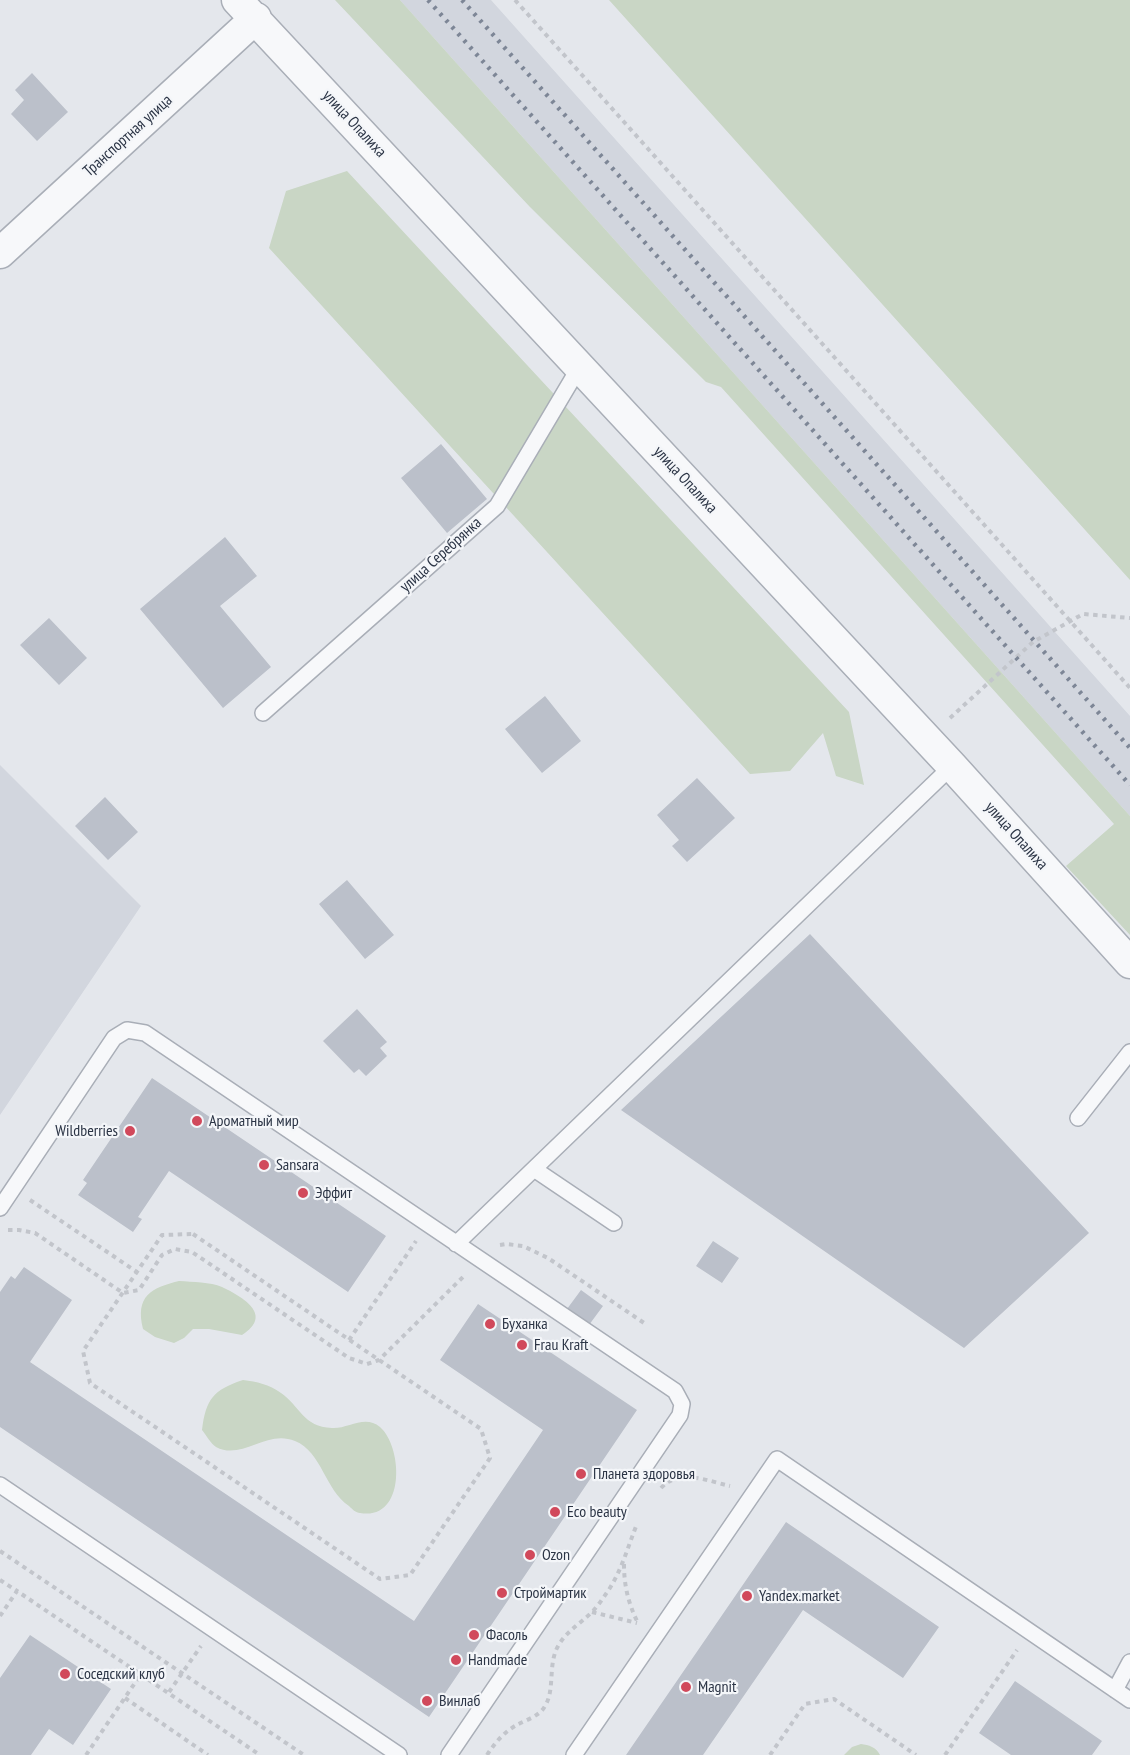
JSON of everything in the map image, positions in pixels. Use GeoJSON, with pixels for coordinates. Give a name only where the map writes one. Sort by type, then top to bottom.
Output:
{"type":"FeatureCollection","features":[{"type":"Feature","properties":{"kind":"street","name":"Транспортная улица"},"geometry":{"type":"LineString","coordinates":[[0,253],[247,9]]}},
{"type":"Feature","properties":{"kind":"street","name":"улица Опалиха"},"geometry":{"type":"LineString","coordinates":[[247,9],[952,766],[1130,963]]}},
{"type":"Feature","properties":{"kind":"lane","name":"улица Серебрянка"},"geometry":{"type":"LineString","coordinates":[[263,713],[497,506],[580,366]]}},
{"type":"Feature","properties":{"kind":"lane"},"geometry":{"type":"LineString","coordinates":[[456,1244],[952,766]]}},
{"type":"Feature","properties":{"kind":"lane"},"geometry":{"type":"LineString","coordinates":[[0,1208],[114,1038],[127,1030],[145,1033],[675,1391],[682,1404],[680,1415],[449,1755]]}},
{"type":"Feature","properties":{"kind":"lane"},"geometry":{"type":"LineString","coordinates":[[1078,1118],[1130,1052]]}},
{"type":"Feature","properties":{"kind":"lane"},"geometry":{"type":"LineString","coordinates":[[534,1169],[614,1223]]}},
{"type":"Feature","properties":{"kind":"lane"},"geometry":{"type":"LineString","coordinates":[[574,1755],[777,1459],[1130,1700]]}},
{"type":"Feature","properties":{"kind":"lane"},"geometry":{"type":"LineString","coordinates":[[0,1485],[399,1755]]}},
{"type":"Feature","properties":{"kind":"lane"},"geometry":{"type":"LineString","coordinates":[[1115,1690],[1130,1662]]}},
{"type":"Feature","properties":{"kind":"path"},"geometry":{"type":"LineString","coordinates":[[515,0],[1130,688]]}},
{"type":"Feature","properties":{"kind":"path"},"geometry":{"type":"LineString","coordinates":[[927,739],[1033,642],[1083,614],[1130,618]]}},
{"type":"Feature","properties":{"kind":"path"},"geometry":{"type":"LineString","coordinates":[[13,1189],[137,1272]]}},
{"type":"Feature","properties":{"kind":"path"},"geometry":{"type":"LineString","coordinates":[[349,1340],[428,1225]]}},
{"type":"Feature","properties":{"kind":"path"},"geometry":{"type":"LineString","coordinates":[[0,1231],[20,1230],[35,1233],[123,1293],[139,1290],[162,1255],[175,1249],[192,1252],[349,1358],[367,1364],[379,1360],[493,1248],[506,1244],[523,1246],[548,1258],[647,1325]]}},
{"type":"Feature","properties":{"kind":"path"},"geometry":{"type":"LineString","coordinates":[[193,1234],[480,1429],[490,1458],[410,1575],[380,1579],[90,1383],[83,1350],[137,1272],[162,1235],[193,1234]]}},
{"type":"Feature","properties":{"kind":"path"},"geometry":{"type":"LineString","coordinates":[[659,1490],[666,1483],[688,1476],[754,1491]]}},
{"type":"Feature","properties":{"kind":"path"},"geometry":{"type":"LineString","coordinates":[[487,1755],[497,1740],[514,1726],[533,1718],[545,1707],[550,1692],[551,1668],[557,1648],[570,1629],[592,1612],[609,1589],[624,1560],[640,1518]]}},
{"type":"Feature","properties":{"kind":"path"},"geometry":{"type":"LineString","coordinates":[[0,1551],[304,1755]]}},
{"type":"Feature","properties":{"kind":"path"},"geometry":{"type":"LineString","coordinates":[[624,1560],[624,1586],[630,1607],[638,1623]]}},
{"type":"Feature","properties":{"kind":"path"},"geometry":{"type":"LineString","coordinates":[[0,1580],[258,1754]]}},
{"type":"Feature","properties":{"kind":"path"},"geometry":{"type":"LineString","coordinates":[[0,1616],[17,1592]]}},
{"type":"Feature","properties":{"kind":"path"},"geometry":{"type":"LineString","coordinates":[[592,1612],[638,1623],[658,1632]]}},
{"type":"Feature","properties":{"kind":"path"},"geometry":{"type":"LineString","coordinates":[[169,1692],[213,1628]]}},
{"type":"Feature","properties":{"kind":"path"},"geometry":{"type":"LineString","coordinates":[[945,1755],[1029,1632]]}},
{"type":"Feature","properties":{"kind":"path"},"geometry":{"type":"LineString","coordinates":[[86,1755],[141,1674]]}},
{"type":"Feature","properties":{"kind":"path"},"geometry":{"type":"LineString","coordinates":[[125,1698],[208,1755]]}},
{"type":"Feature","properties":{"kind":"path"},"geometry":{"type":"LineString","coordinates":[[770,1755],[805,1704],[834,1699],[915,1755]]}},
{"type":"Feature","properties":{"kind":"shaded area"},"geometry":{"type":"Polygon","coordinates":[[[400,0],[491,0],[1130,716],[1130,816],[400,0]]]}},
{"type":"Feature","properties":{"kind":"shaded area"},"geometry":{"type":"Polygon","coordinates":[[[0,765],[141,906],[0,1115],[0,765]]]}},
{"type":"Feature","properties":{"kind":"green space"},"geometry":{"type":"Polygon","coordinates":[[[335,0],[400,0],[1130,816],[1130,935],[1066,866],[1114,824],[721,387],[706,382],[530,207],[335,0]]]}},
{"type":"Feature","properties":{"kind":"green space"},"geometry":{"type":"Polygon","coordinates":[[[609,0],[1130,0],[1130,580],[609,0]]]}},
{"type":"Feature","properties":{"kind":"green space"},"geometry":{"type":"Polygon","coordinates":[[[347,171],[849,712],[864,785],[836,776],[823,733],[790,771],[750,774],[269,248],[286,191],[347,171]]]}},
{"type":"Feature","properties":{"kind":"green space"},"geometry":{"type":"Polygon","coordinates":[[[179,1281],[212,1284],[246,1301],[255,1314],[251,1328],[242,1335],[209,1329],[193,1329],[184,1338],[174,1343],[155,1337],[143,1329],[141,1309],[143,1301],[160,1287],[179,1281]]]}},
{"type":"Feature","properties":{"kind":"green space"},"geometry":{"type":"Polygon","coordinates":[[[243,1380],[263,1384],[276,1390],[308,1420],[322,1427],[338,1428],[368,1422],[380,1427],[388,1437],[396,1465],[393,1495],[386,1506],[375,1512],[354,1511],[334,1491],[318,1462],[304,1446],[295,1441],[284,1438],[274,1439],[235,1450],[214,1446],[202,1430],[209,1403],[218,1392],[243,1380]]]}},
{"type":"Feature","properties":{"kind":"green space"},"geometry":{"type":"Polygon","coordinates":[[[861,1744],[872,1747],[880,1755],[844,1755],[852,1747],[861,1744]]]}},
{"type":"Feature","properties":{"kind":"building"},"geometry":{"type":"Polygon","coordinates":[[[32,73],[68,112],[37,141],[11,114],[24,100],[15,90],[32,73]]]}},
{"type":"Feature","properties":{"kind":"building"},"geometry":{"type":"Polygon","coordinates":[[[441,444],[487,499],[447,533],[401,478],[441,444]]]}},
{"type":"Feature","properties":{"kind":"building"},"geometry":{"type":"Polygon","coordinates":[[[225,537],[257,576],[220,606],[271,667],[223,708],[140,609],[225,537]]]}},
{"type":"Feature","properties":{"kind":"building"},"geometry":{"type":"Polygon","coordinates":[[[49,618],[87,658],[59,685],[20,645],[49,618]]]}},
{"type":"Feature","properties":{"kind":"building"},"geometry":{"type":"Polygon","coordinates":[[[545,696],[581,741],[542,773],[505,729],[545,696]]]}},
{"type":"Feature","properties":{"kind":"building"},"geometry":{"type":"Polygon","coordinates":[[[697,778],[735,818],[687,862],[672,846],[679,840],[657,815],[697,778]]]}},
{"type":"Feature","properties":{"kind":"building"},"geometry":{"type":"Polygon","coordinates":[[[105,797],[138,832],[108,860],[75,826],[105,797]]]}},
{"type":"Feature","properties":{"kind":"building"},"geometry":{"type":"Polygon","coordinates":[[[347,880],[394,935],[365,959],[319,904],[347,880]]]}},
{"type":"Feature","properties":{"kind":"building"},"geometry":{"type":"Polygon","coordinates":[[[810,934],[1089,1233],[964,1348],[621,1110],[810,934]]]}},
{"type":"Feature","properties":{"kind":"building"},"geometry":{"type":"Polygon","coordinates":[[[357,1009],[387,1042],[380,1048],[387,1056],[366,1076],[359,1069],[354,1073],[323,1041],[357,1009]]]}},
{"type":"Feature","properties":{"kind":"building"},"geometry":{"type":"Polygon","coordinates":[[[152,1078],[386,1236],[348,1292],[169,1171],[138,1217],[142,1219],[133,1232],[78,1195],[87,1183],[83,1180],[152,1078]]]}},
{"type":"Feature","properties":{"kind":"building"},"geometry":{"type":"Polygon","coordinates":[[[713,1241],[739,1258],[722,1283],[696,1266],[713,1241]]]}},
{"type":"Feature","properties":{"kind":"building"},"geometry":{"type":"Polygon","coordinates":[[[24,1267],[72,1300],[30,1362],[414,1621],[543,1430],[440,1360],[478,1304],[637,1410],[429,1717],[0,1427],[0,1292],[11,1276],[15,1279],[24,1267]]]}},
{"type":"Feature","properties":{"kind":"building"},"geometry":{"type":"Polygon","coordinates":[[[581,1290],[603,1306],[589,1325],[567,1309],[581,1290]]]}},
{"type":"Feature","properties":{"kind":"building"},"geometry":{"type":"Polygon","coordinates":[[[786,1522],[939,1627],[903,1678],[803,1610],[703,1755],[626,1755],[786,1522]]]}},
{"type":"Feature","properties":{"kind":"building"},"geometry":{"type":"Polygon","coordinates":[[[30,1635],[111,1689],[73,1745],[49,1729],[31,1755],[0,1755],[0,1678],[30,1635]]]}},
{"type":"Feature","properties":{"kind":"building"},"geometry":{"type":"Polygon","coordinates":[[[1015,1681],[1102,1741],[1092,1755],[1011,1755],[979,1733],[1015,1681]]]}},
{"type":"Feature","properties":{"kind":"railway"},"geometry":{"type":"LineString","coordinates":[[428,0],[1130,785]]}},
{"type":"Feature","properties":{"kind":"railway"},"geometry":{"type":"LineString","coordinates":[[462,0],[1130,748]]}},
{"type":"Feature","properties":{"kind":"place","name":"Ароматный мир"},"geometry":{"type":"Point","coordinates":[197,1121]}},
{"type":"Feature","properties":{"kind":"place","name":"Wildberries"},"geometry":{"type":"Point","coordinates":[130,1131]}},
{"type":"Feature","properties":{"kind":"place","name":"Sansara"},"geometry":{"type":"Point","coordinates":[264,1165]}},
{"type":"Feature","properties":{"kind":"place","name":"Эффит"},"geometry":{"type":"Point","coordinates":[303,1193]}},
{"type":"Feature","properties":{"kind":"place","name":"Буханка"},"geometry":{"type":"Point","coordinates":[490,1324]}},
{"type":"Feature","properties":{"kind":"place","name":"Frau Kraft"},"geometry":{"type":"Point","coordinates":[522,1345]}},
{"type":"Feature","properties":{"kind":"place","name":"Планета здоровья"},"geometry":{"type":"Point","coordinates":[581,1474]}},
{"type":"Feature","properties":{"kind":"place","name":"Eco beauty"},"geometry":{"type":"Point","coordinates":[555,1512]}},
{"type":"Feature","properties":{"kind":"place","name":"Ozon"},"geometry":{"type":"Point","coordinates":[530,1555]}},
{"type":"Feature","properties":{"kind":"place","name":"Строймартик"},"geometry":{"type":"Point","coordinates":[502,1593]}},
{"type":"Feature","properties":{"kind":"place","name":"Yandex.market"},"geometry":{"type":"Point","coordinates":[747,1596]}},
{"type":"Feature","properties":{"kind":"place","name":"Фасоль"},"geometry":{"type":"Point","coordinates":[474,1635]}},
{"type":"Feature","properties":{"kind":"place","name":"Handmade"},"geometry":{"type":"Point","coordinates":[456,1660]}},
{"type":"Feature","properties":{"kind":"place","name":"Соседский клуб"},"geometry":{"type":"Point","coordinates":[65,1674]}},
{"type":"Feature","properties":{"kind":"place","name":"Magnit"},"geometry":{"type":"Point","coordinates":[686,1687]}},
{"type":"Feature","properties":{"kind":"place","name":"Винлаб"},"geometry":{"type":"Point","coordinates":[427,1701]}}]}
